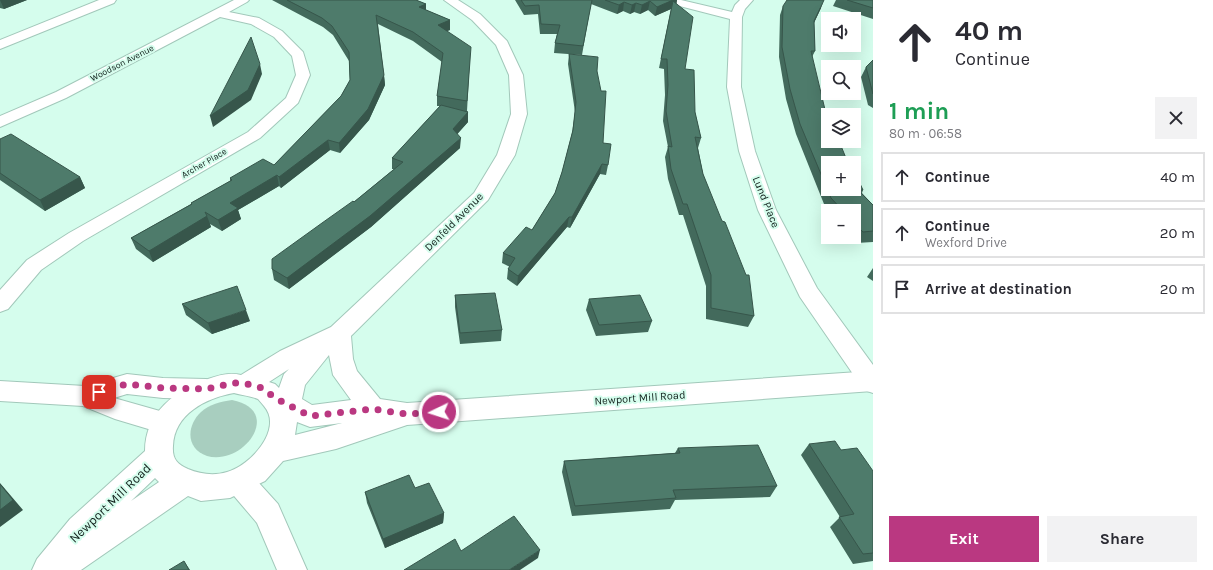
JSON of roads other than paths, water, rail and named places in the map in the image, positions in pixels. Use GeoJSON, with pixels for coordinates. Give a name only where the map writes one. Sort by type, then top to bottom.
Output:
{"type":"FeatureCollection","features":[{"type":"Feature","properties":{"kind":"street"},"geometry":{"type":"LineString","coordinates":[[0,45],[110,0]]}},
{"type":"Feature","properties":{"kind":"street","name":"Woodson Avenue"},"geometry":{"type":"LineString","coordinates":[[0,122],[61,94],[243,0]]}},
{"type":"Feature","properties":{"kind":"street","name":"Denfeld Avenue"},"geometry":{"type":"LineString","coordinates":[[282,408],[293,381],[333,337],[481,196],[506,155],[519,114],[516,75],[502,44],[476,17],[450,0]]}},
{"type":"Feature","properties":{"kind":"street"},"geometry":{"type":"LineString","coordinates":[[668,0],[736,17],[740,8],[747,0]]}},
{"type":"Feature","properties":{"kind":"street","name":"Archer Place"},"geometry":{"type":"LineString","coordinates":[[0,304],[34,265],[76,236],[254,135],[293,100],[303,75],[298,55],[278,34],[255,21],[218,13]]}},
{"type":"Feature","properties":{"kind":"street","name":"Lund Place"},"geometry":{"type":"LineString","coordinates":[[736,17],[734,87],[746,151],[767,210],[808,292],[873,382]]}},
{"type":"Feature","properties":{"kind":"street"},"geometry":{"type":"LineString","coordinates":[[333,337],[346,375],[372,409]]}},
{"type":"Feature","properties":{"kind":"street","name":"Denfeld Avenue"},"geometry":{"type":"LineString","coordinates":[[247,384],[260,374],[295,354],[333,337]]}},
{"type":"Feature","properties":{"kind":"street","name":"Newport Mill Road"},"geometry":{"type":"LineString","coordinates":[[282,408],[310,416],[372,409],[407,414],[873,382]]}},
{"type":"Feature","properties":{"kind":"street"},"geometry":{"type":"LineString","coordinates":[[0,391],[85,396],[127,384],[163,388],[206,389],[234,383],[247,384],[262,388],[282,408],[282,437],[276,451],[258,470],[239,481],[219,487],[200,488],[182,483],[167,472],[159,456],[159,440],[165,423],[175,409],[190,397],[206,389]]}},
{"type":"Feature","properties":{"kind":"street"},"geometry":{"type":"LineString","coordinates":[[85,396],[115,409],[165,423]]}},
{"type":"Feature","properties":{"kind":"street","name":"Newport Mill Road"},"geometry":{"type":"LineString","coordinates":[[276,451],[336,437],[407,414]]}},
{"type":"Feature","properties":{"kind":"street","name":"Newport Mill Road"},"geometry":{"type":"LineString","coordinates":[[48,570],[81,529],[159,456]]}},
{"type":"Feature","properties":{"kind":"street"},"geometry":{"type":"LineString","coordinates":[[239,481],[268,514],[292,570]]}},
{"type":"Feature","properties":{"kind":"street","name":"Newport Mill Road"},"geometry":{"type":"LineString","coordinates":[[52,570],[130,520],[182,483]]}}]}
